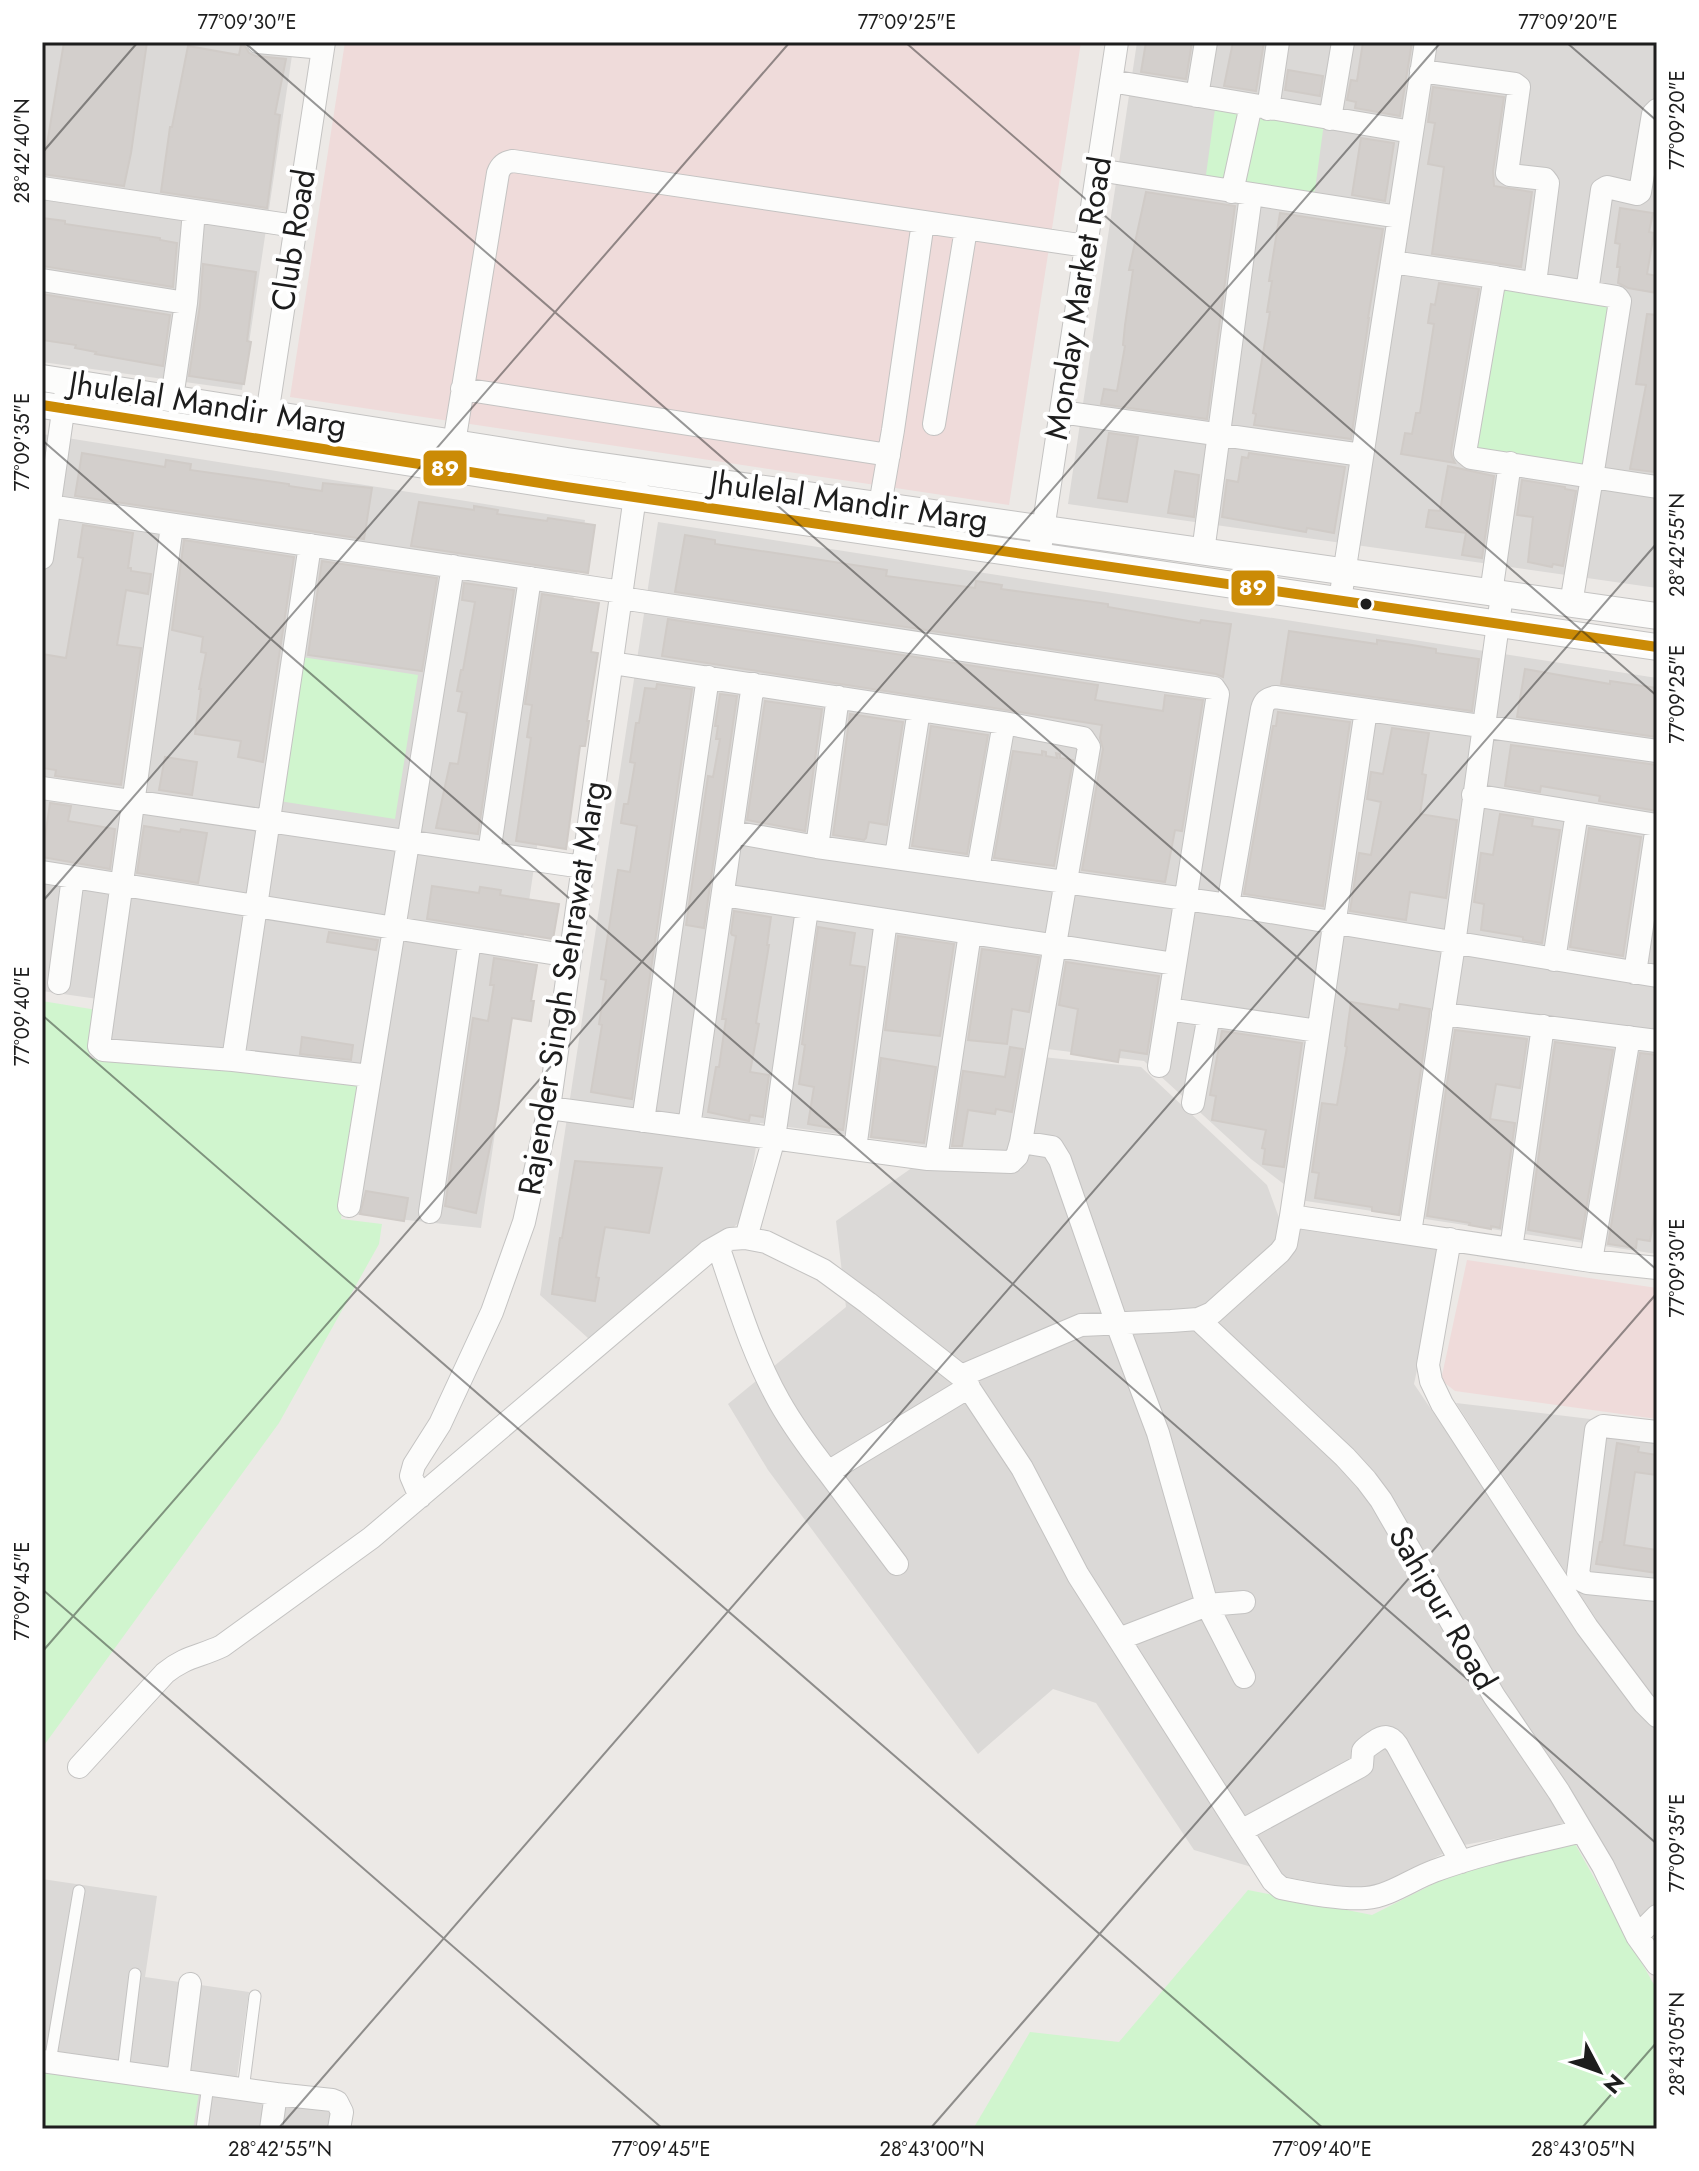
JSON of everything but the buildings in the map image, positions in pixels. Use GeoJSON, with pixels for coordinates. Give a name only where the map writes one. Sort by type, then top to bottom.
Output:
{"type":"FeatureCollection","features":[{"type":"Feature","properties":{"kind":"street"},"geometry":{"type":"LineString","coordinates":[[258,42],[324,45]]}},
{"type":"Feature","properties":{"kind":"street","name":"Monday Market Road"},"geometry":{"type":"LineString","coordinates":[[1039,555],[1117,42]]}},
{"type":"Feature","properties":{"kind":"street"},"geometry":{"type":"LineString","coordinates":[[1197,96],[1206,42]]}},
{"type":"Feature","properties":{"kind":"street"},"geometry":{"type":"LineString","coordinates":[[1203,552],[1219,435],[1242,193],[1259,107],[1278,42]]}},
{"type":"Feature","properties":{"kind":"street"},"geometry":{"type":"LineString","coordinates":[[1330,119],[1343,42]]}},
{"type":"Feature","properties":{"kind":"street"},"geometry":{"type":"LineString","coordinates":[[1340,600],[1426,42]]}},
{"type":"Feature","properties":{"kind":"street","name":"Club Road"},"geometry":{"type":"LineString","coordinates":[[266,426],[324,45]]}},
{"type":"Feature","properties":{"kind":"street"},"geometry":{"type":"LineString","coordinates":[[1421,71],[1519,87],[1507,173],[1545,179],[1548,183],[1535,283]]}},
{"type":"Feature","properties":{"kind":"street"},"geometry":{"type":"LineString","coordinates":[[1111,81],[1412,132]]}},
{"type":"Feature","properties":{"kind":"street"},"geometry":{"type":"LineString","coordinates":[[1587,292],[1602,190],[1607,187],[1637,194],[1640,192],[1653,112],[1657,110]]}},
{"type":"Feature","properties":{"kind":"street"},"geometry":{"type":"LineString","coordinates":[[454,443],[498,173],[506,162],[1086,246]]}},
{"type":"Feature","properties":{"kind":"street"},"geometry":{"type":"LineString","coordinates":[[1098,170],[1399,217]]}},
{"type":"Feature","properties":{"kind":"street"},"geometry":{"type":"LineString","coordinates":[[42,188],[295,226]]}},
{"type":"Feature","properties":{"kind":"street"},"geometry":{"type":"LineString","coordinates":[[172,398],[186,303],[194,211]]}},
{"type":"Feature","properties":{"kind":"street"},"geometry":{"type":"LineString","coordinates":[[880,505],[923,222]]}},
{"type":"Feature","properties":{"kind":"street"},"geometry":{"type":"LineString","coordinates":[[934,424],[966,229]]}},
{"type":"Feature","properties":{"kind":"street"},"geometry":{"type":"LineString","coordinates":[[1392,262],[1617,297],[1621,303],[1571,604]]}},
{"type":"Feature","properties":{"kind":"street"},"geometry":{"type":"LineString","coordinates":[[1495,277],[1465,453],[1471,458],[1657,487]]}},
{"type":"Feature","properties":{"kind":"street"},"geometry":{"type":"LineString","coordinates":[[42,280],[186,303]]}},
{"type":"Feature","properties":{"kind":"street"},"geometry":{"type":"LineString","coordinates":[[462,389],[889,455]]}},
{"type":"Feature","properties":{"kind":"street"},"geometry":{"type":"LineString","coordinates":[[42,558],[49,506],[54,393]]}},
{"type":"Feature","properties":{"kind":"street","name":"Jhulelal Mandir Marg"},"geometry":{"type":"LineString","coordinates":[[54,393],[637,484],[1039,555],[1657,647]]}},
{"type":"Feature","properties":{"kind":"street","name":"Jhulelal Mandir Marg"},"geometry":{"type":"LineString","coordinates":[[54,393],[172,398],[266,426],[454,443],[637,484],[880,505],[1657,616]]}},
{"type":"Feature","properties":{"kind":"street"},"geometry":{"type":"LineString","coordinates":[[1061,412],[1362,455]]}},
{"type":"Feature","properties":{"kind":"street"},"geometry":{"type":"LineString","coordinates":[[1410,1233],[1498,623],[1497,594],[1510,463]]}},
{"type":"Feature","properties":{"kind":"street","name":"Rajender Singh Sehrawat Marg"},"geometry":{"type":"LineString","coordinates":[[420,1497],[411,1476],[414,1465],[440,1424],[492,1312],[524,1222],[549,1108],[637,484]]}},
{"type":"Feature","properties":{"kind":"street"},"geometry":{"type":"LineString","coordinates":[[49,506],[530,578],[1214,688],[1218,694],[1159,1066]]}},
{"type":"Feature","properties":{"kind":"street"},"geometry":{"type":"LineString","coordinates":[[172,526],[99,1046],[103,1050],[233,1060],[370,1076]]}},
{"type":"Feature","properties":{"kind":"street"},"geometry":{"type":"LineString","coordinates":[[233,1060],[310,545]]}},
{"type":"Feature","properties":{"kind":"street"},"geometry":{"type":"LineString","coordinates":[[349,1206],[453,566]]}},
{"type":"Feature","properties":{"kind":"street"},"geometry":{"type":"LineString","coordinates":[[489,853],[530,578]]}},
{"type":"Feature","properties":{"kind":"street"},"geometry":{"type":"LineString","coordinates":[[549,1108],[936,1159],[1011,1162],[1017,1156],[1021,1142],[1088,744],[1083,738],[1004,723],[612,663]]}},
{"type":"Feature","properties":{"kind":"street"},"geometry":{"type":"LineString","coordinates":[[643,1121],[708,677]]}},
{"type":"Feature","properties":{"kind":"street"},"geometry":{"type":"LineString","coordinates":[[689,1127],[753,684]]}},
{"type":"Feature","properties":{"kind":"street"},"geometry":{"type":"LineString","coordinates":[[817,847],[838,697]]}},
{"type":"Feature","properties":{"kind":"street"},"geometry":{"type":"LineString","coordinates":[[1228,905],[1264,702],[1275,697],[1657,751]]}},
{"type":"Feature","properties":{"kind":"street"},"geometry":{"type":"LineString","coordinates":[[896,857],[919,710]]}},
{"type":"Feature","properties":{"kind":"street"},"geometry":{"type":"LineString","coordinates":[[828,1472],[965,1382],[1081,1325],[1198,1319],[1212,1313],[1286,1244],[1366,710]]}},
{"type":"Feature","properties":{"kind":"street"},"geometry":{"type":"LineString","coordinates":[[978,870],[1004,723]]}},
{"type":"Feature","properties":{"kind":"street"},"geometry":{"type":"LineString","coordinates":[[42,788],[583,867]]}},
{"type":"Feature","properties":{"kind":"street"},"geometry":{"type":"LineString","coordinates":[[732,832],[817,847],[1228,905],[1646,974],[1657,825],[1473,795]]}},
{"type":"Feature","properties":{"kind":"street"},"geometry":{"type":"LineString","coordinates":[[1554,960],[1577,812]]}},
{"type":"Feature","properties":{"kind":"street"},"geometry":{"type":"LineString","coordinates":[[42,872],[570,956]]}},
{"type":"Feature","properties":{"kind":"street"},"geometry":{"type":"LineString","coordinates":[[59,983],[73,877]]}},
{"type":"Feature","properties":{"kind":"street"},"geometry":{"type":"LineString","coordinates":[[723,895],[1175,964]]}},
{"type":"Feature","properties":{"kind":"street"},"geometry":{"type":"LineString","coordinates":[[746,1238],[774,1138],[807,909]]}},
{"type":"Feature","properties":{"kind":"street"},"geometry":{"type":"LineString","coordinates":[[855,1149],[886,920]]}},
{"type":"Feature","properties":{"kind":"street"},"geometry":{"type":"LineString","coordinates":[[936,1159],[970,933]]}},
{"type":"Feature","properties":{"kind":"street"},"geometry":{"type":"LineString","coordinates":[[430,1212],[470,940]]}},
{"type":"Feature","properties":{"kind":"street"},"geometry":{"type":"LineString","coordinates":[[1168,1009],[1318,1031]]}},
{"type":"Feature","properties":{"kind":"street"},"geometry":{"type":"LineString","coordinates":[[1443,1014],[1657,1041]]}},
{"type":"Feature","properties":{"kind":"street"},"geometry":{"type":"LineString","coordinates":[[1193,1103],[1209,1015]]}},
{"type":"Feature","properties":{"kind":"street"},"geometry":{"type":"LineString","coordinates":[[1511,1249],[1543,1026]]}},
{"type":"Feature","properties":{"kind":"street"},"geometry":{"type":"LineString","coordinates":[[1591,1261],[1629,1037]]}},
{"type":"Feature","properties":{"kind":"street"},"geometry":{"type":"LineString","coordinates":[[1021,1142],[1052,1147],[1060,1160],[1158,1433],[1207,1605],[1244,1677]]}},
{"type":"Feature","properties":{"kind":"street"},"geometry":{"type":"LineString","coordinates":[[1291,1216],[1657,1268]]}},
{"type":"Feature","properties":{"kind":"street"},"geometry":{"type":"LineString","coordinates":[[79,1767],[177,1663],[222,1646],[371,1538],[709,1251],[730,1239],[746,1238],[766,1242],[823,1270],[965,1382],[1022,1468],[1078,1575],[1273,1881],[1281,1888],[1351,1898],[1369,1897],[1461,1862],[1582,1831]]}},
{"type":"Feature","properties":{"kind":"street"},"geometry":{"type":"LineString","coordinates":[[1450,1239],[1428,1365],[1431,1381],[1442,1404],[1587,1627],[1657,1716]]}},
{"type":"Feature","properties":{"kind":"street"},"geometry":{"type":"LineString","coordinates":[[718,1246],[749,1333],[778,1400],[801,1437],[897,1564]]}},
{"type":"Feature","properties":{"kind":"street","name":"Sahipur Road"},"geometry":{"type":"LineString","coordinates":[[1198,1319],[1366,1480],[1494,1696],[1559,1792],[1603,1866],[1637,1936],[1657,1964]]}},
{"type":"Feature","properties":{"kind":"street"},"geometry":{"type":"LineString","coordinates":[[1657,1432],[1603,1426],[1596,1430],[1578,1574],[1587,1583],[1657,1590]]}},
{"type":"Feature","properties":{"kind":"street"},"geometry":{"type":"LineString","coordinates":[[1119,1639],[1207,1605],[1244,1602]]}},
{"type":"Feature","properties":{"kind":"street"},"geometry":{"type":"LineString","coordinates":[[1241,1831],[1359,1767],[1362,1765],[1363,1751],[1387,1736],[1397,1745],[1461,1862]]}},
{"type":"Feature","properties":{"kind":"street"},"geometry":{"type":"LineString","coordinates":[[1637,1936],[1657,1916]]}},
{"type":"Feature","properties":{"kind":"street"},"geometry":{"type":"LineString","coordinates":[[178,2080],[190,1984]]}},
{"type":"Feature","properties":{"kind":"street"},"geometry":{"type":"LineString","coordinates":[[46,2061],[337,2102],[342,2112],[339,2129]]}},
{"type":"Feature","properties":{"kind":"street"},"geometry":{"type":"LineString","coordinates":[[271,2129],[276,2094]]}},
{"type":"Feature","properties":{"kind":"lane"},"geometry":{"type":"LineString","coordinates":[[46,2061],[79,1891]]}},
{"type":"Feature","properties":{"kind":"lane"},"geometry":{"type":"LineString","coordinates":[[123,2072],[135,1974]]}},
{"type":"Feature","properties":{"kind":"lane"},"geometry":{"type":"LineString","coordinates":[[243,2090],[255,1996]]}},
{"type":"Feature","properties":{"kind":"lane"},"geometry":{"type":"LineString","coordinates":[[202,2129],[208,2085]]}},
{"type":"Feature","properties":{"kind":"shaded area"},"geometry":{"type":"Polygon","coordinates":[[[42,42],[294,42],[242,390],[42,362],[42,42]]]}},
{"type":"Feature","properties":{"kind":"shaded area"},"geometry":{"type":"Polygon","coordinates":[[[345,42],[1081,42],[1009,505],[290,397],[345,42]]]}},
{"type":"Feature","properties":{"kind":"shaded area"},"geometry":{"type":"Polygon","coordinates":[[[1137,42],[1657,42],[1657,588],[1068,504],[1137,42]]]}},
{"type":"Feature","properties":{"kind":"shaded area"},"geometry":{"type":"Polygon","coordinates":[[[42,434],[585,520],[481,1228],[333,1212],[97,1046],[105,1000],[42,991],[42,434]]]}},
{"type":"Feature","properties":{"kind":"shaded area"},"geometry":{"type":"Polygon","coordinates":[[[658,522],[1657,678],[1657,1254],[1306,1201],[1251,1159],[1144,1061],[1031,1047],[1012,1158],[760,1123],[744,1218],[598,1347],[540,1295],[658,522]]]}},
{"type":"Feature","properties":{"kind":"shaded area"},"geometry":{"type":"Polygon","coordinates":[[[1042,1057],[1141,1067],[1267,1185],[1281,1223],[1443,1246],[1414,1384],[1583,1634],[1657,1727],[1657,1905],[1640,1923],[1585,1822],[1459,1846],[1366,1891],[1286,1877],[1194,1850],[1096,1703],[1053,1689],[978,1754],[768,1470],[728,1404],[846,1307],[836,1221],[916,1165],[1021,1170],[1042,1057]]]}},
{"type":"Feature","properties":{"kind":"shaded area"},"geometry":{"type":"Polygon","coordinates":[[[1467,1260],[1657,1288],[1657,1419],[1455,1391],[1441,1380],[1467,1260]]]}},
{"type":"Feature","properties":{"kind":"shaded area"},"geometry":{"type":"Polygon","coordinates":[[[1456,1403],[1657,1427],[1657,1702],[1618,1653],[1456,1403]]]}},
{"type":"Feature","properties":{"kind":"shaded area"},"geometry":{"type":"Polygon","coordinates":[[[42,1879],[157,1896],[145,1977],[249,1992],[234,2098],[331,2112],[328,2129],[42,2129],[42,1879]]]}},
{"type":"Feature","properties":{"kind":"green space"},"geometry":{"type":"Polygon","coordinates":[[[1215,109],[1324,123],[1314,197],[1205,182],[1215,109]]]}},
{"type":"Feature","properties":{"kind":"green space"},"geometry":{"type":"Polygon","coordinates":[[[1500,285],[1611,303],[1585,469],[1474,452],[1500,285]]]}},
{"type":"Feature","properties":{"kind":"green space"},"geometry":{"type":"Polygon","coordinates":[[[302,657],[418,675],[395,819],[279,801],[302,657]]]}},
{"type":"Feature","properties":{"kind":"green space"},"geometry":{"type":"Polygon","coordinates":[[[42,1001],[97,1010],[89,1058],[359,1082],[341,1219],[382,1224],[379,1244],[279,1423],[42,1748],[42,1001]]]}},
{"type":"Feature","properties":{"kind":"green space"},"geometry":{"type":"Polygon","coordinates":[[[1574,1842],[1657,1990],[1657,2129],[973,2129],[1030,2032],[1119,2042],[1248,1890],[1372,1915],[1465,1868],[1574,1842]]]}},
{"type":"Feature","properties":{"kind":"green space"},"geometry":{"type":"Polygon","coordinates":[[[42,2071],[199,2093],[193,2129],[42,2129],[42,2071]]]}},
{"type":"Feature","properties":{"kind":"transit line","name":"89"},"geometry":{"type":"LineString","coordinates":[[42,405],[566,487],[1657,647]]}}]}
